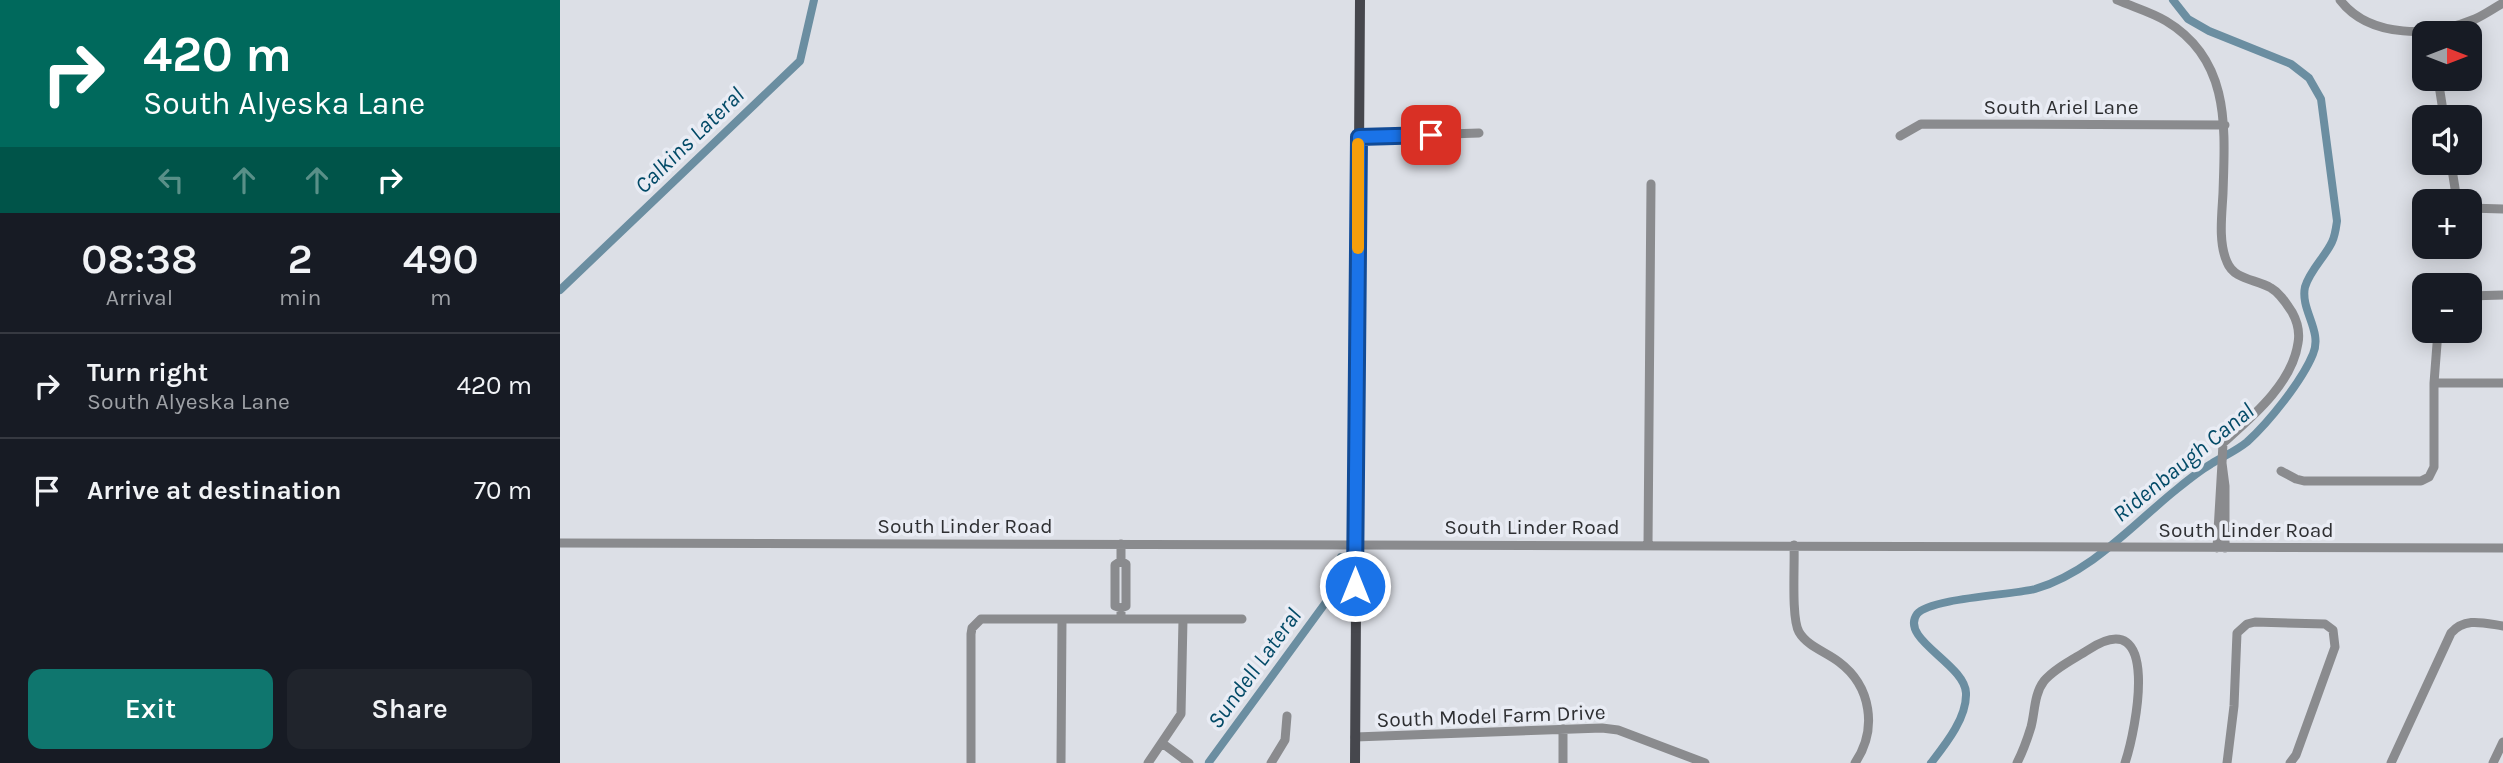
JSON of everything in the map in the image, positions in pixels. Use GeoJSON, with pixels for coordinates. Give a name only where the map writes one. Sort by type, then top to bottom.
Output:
{"type":"FeatureCollection","features":[{"type":"Feature","properties":{"kind":"main road"},"geometry":{"type":"LineString","coordinates":[[1355,763],[1360,0]]}},
{"type":"Feature","properties":{"kind":"street"},"geometry":{"type":"LineString","coordinates":[[2117,0],[2166,21],[2201,53],[2211,70],[2225,125],[2222,226],[2227,264],[2242,277],[2274,289],[2286,302],[2298,328],[2299,341],[2289,369],[2275,392],[2223,443],[2221,452],[2225,486],[2221,548]]}},
{"type":"Feature","properties":{"kind":"street"},"geometry":{"type":"LineString","coordinates":[[2340,0],[2346,8],[2371,24],[2412,31]]}},
{"type":"Feature","properties":{"kind":"street"},"geometry":{"type":"LineString","coordinates":[[2468,21],[2503,3]]}},
{"type":"Feature","properties":{"kind":"street","name":"South Ariel Lane"},"geometry":{"type":"LineString","coordinates":[[1900,136],[1921,124],[2225,125]]}},
{"type":"Feature","properties":{"kind":"street"},"geometry":{"type":"LineString","coordinates":[[1359,137],[1479,133]]}},
{"type":"Feature","properties":{"kind":"street"},"geometry":{"type":"LineString","coordinates":[[1648,545],[1651,184]]}},
{"type":"Feature","properties":{"kind":"street"},"geometry":{"type":"LineString","coordinates":[[2482,208],[2503,209]]}},
{"type":"Feature","properties":{"kind":"street"},"geometry":{"type":"LineString","coordinates":[[2482,296],[2503,295]]}},
{"type":"Feature","properties":{"kind":"street"},"geometry":{"type":"LineString","coordinates":[[2281,471],[2304,481],[2421,481],[2429,477],[2434,467],[2437,343]]}},
{"type":"Feature","properties":{"kind":"street"},"geometry":{"type":"LineString","coordinates":[[2434,383],[2503,383]]}},
{"type":"Feature","properties":{"kind":"street","name":"South Linder Road"},"geometry":{"type":"LineString","coordinates":[[560,543],[2503,548]]}},
{"type":"Feature","properties":{"kind":"street"},"geometry":{"type":"LineString","coordinates":[[1121,544],[1121,561],[1126,564],[1126,606],[1121,608],[1121,619]]}},
{"type":"Feature","properties":{"kind":"street"},"geometry":{"type":"LineString","coordinates":[[1794,545],[1795,612],[1799,632],[1855,676],[1868,703],[1869,722],[1861,754],[1855,763]]}},
{"type":"Feature","properties":{"kind":"street"},"geometry":{"type":"LineString","coordinates":[[971,763],[971,634],[976,622],[988,619],[1242,620]]}},
{"type":"Feature","properties":{"kind":"street"},"geometry":{"type":"LineString","coordinates":[[1061,763],[1062,619]]}},
{"type":"Feature","properties":{"kind":"street"},"geometry":{"type":"LineString","coordinates":[[1149,763],[1176,724],[1183,705],[1183,619]]}},
{"type":"Feature","properties":{"kind":"street"},"geometry":{"type":"LineString","coordinates":[[2227,763],[2234,706],[2235,639],[2241,628],[2255,622],[2317,622],[2333,630],[2335,647],[2301,743],[2290,763]]}},
{"type":"Feature","properties":{"kind":"street"},"geometry":{"type":"LineString","coordinates":[[2392,763],[2451,633],[2458,625],[2468,622],[2503,626]]}},
{"type":"Feature","properties":{"kind":"street"},"geometry":{"type":"LineString","coordinates":[[2018,763],[2031,728],[2035,699],[2045,680],[2100,642],[2115,638],[2129,644],[2136,653],[2138,663],[2135,718],[2125,763]]}},
{"type":"Feature","properties":{"kind":"street"},"geometry":{"type":"LineString","coordinates":[[1271,763],[1285,740],[1287,716]]}},
{"type":"Feature","properties":{"kind":"street","name":"South Model Farm Drive"},"geometry":{"type":"LineString","coordinates":[[1355,737],[1602,728],[1618,730],[1705,763]]}},
{"type":"Feature","properties":{"kind":"street"},"geometry":{"type":"LineString","coordinates":[[1563,729],[1563,763]]}},
{"type":"Feature","properties":{"kind":"street"},"geometry":{"type":"LineString","coordinates":[[2493,763],[2503,742]]}},
{"type":"Feature","properties":{"kind":"street"},"geometry":{"type":"LineString","coordinates":[[1162,743],[1189,763]]}},
{"type":"Feature","properties":{"kind":"waterway","name":"Calkins Lateral"},"geometry":{"type":"LineString","coordinates":[[560,290],[800,61],[814,0]]}},
{"type":"Feature","properties":{"kind":"waterway","name":"Ridenbaugh Canal"},"geometry":{"type":"LineString","coordinates":[[1931,763],[1959,721],[1966,693],[1963,682],[1955,672],[1917,633],[1914,623],[1917,614],[1938,604],[2035,589],[2075,571],[2110,546],[2194,476],[2247,442],[2284,401],[2313,354],[2315,337],[2304,296],[2305,287],[2332,242],[2337,221],[2321,99],[2309,78],[2291,64],[2209,31],[2188,19],[2173,0]]}},
{"type":"Feature","properties":{"kind":"waterway","name":"Sundell Lateral"},"geometry":{"type":"LineString","coordinates":[[1209,762],[1340,583],[1341,557]]}},
{"type":"Feature","properties":{"kind":"slow traffic"},"geometry":{"type":"LineString","coordinates":[[1358,144],[1358,248]]}},
{"type":"Feature","properties":{"kind":"route"},"geometry":{"type":"LineString","coordinates":[[1355,586],[1359,137],[1431,135]]}}]}
